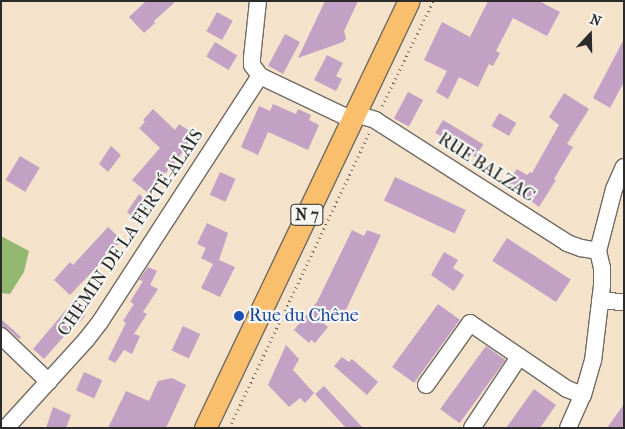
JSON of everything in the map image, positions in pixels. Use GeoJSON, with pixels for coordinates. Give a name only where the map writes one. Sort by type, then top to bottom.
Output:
{"type":"FeatureCollection","features":[{"type":"Feature","properties":{"kind":"main road","name":"N 7"},"geometry":{"type":"LineString","coordinates":[[205,428],[409,1]]}},
{"type":"Feature","properties":{"kind":"street"},"geometry":{"type":"LineString","coordinates":[[258,1],[252,65],[260,76],[334,112],[344,116],[354,116]]}},
{"type":"Feature","properties":{"kind":"street","name":"CHEMIN DE LA FERTÉ-ALAIS"},"geometry":{"type":"LineString","coordinates":[[6,428],[49,382],[100,322],[260,76]]}},
{"type":"Feature","properties":{"kind":"street","name":"RUE BALZAC"},"geometry":{"type":"LineString","coordinates":[[354,116],[359,115],[375,120],[567,243],[581,248],[598,250]]}},
{"type":"Feature","properties":{"kind":"street"},"geometry":{"type":"LineString","coordinates":[[568,428],[583,394],[593,361],[602,268],[598,250],[614,189],[624,167]]}},
{"type":"Feature","properties":{"kind":"street"},"geometry":{"type":"LineString","coordinates":[[600,301],[624,302]]}},
{"type":"Feature","properties":{"kind":"street"},"geometry":{"type":"LineString","coordinates":[[426,385],[470,323],[567,389],[583,394]]}},
{"type":"Feature","properties":{"kind":"street"},"geometry":{"type":"LineString","coordinates":[[1,336],[49,382]]}},
{"type":"Feature","properties":{"kind":"street"},"geometry":{"type":"LineString","coordinates":[[472,428],[520,357]]}},
{"type":"Feature","properties":{"kind":"path"},"geometry":{"type":"LineString","coordinates":[[229,428],[432,1]]}},
{"type":"Feature","properties":{"kind":"green space"},"geometry":{"type":"Polygon","coordinates":[[[1,236],[29,251],[24,272],[10,294],[1,293],[1,236]]]}},
{"type":"Feature","properties":{"kind":"building"},"geometry":{"type":"Polygon","coordinates":[[[146,1],[176,1],[144,33],[129,17],[146,1]]]}},
{"type":"Feature","properties":{"kind":"building"},"geometry":{"type":"Polygon","coordinates":[[[325,1],[358,1],[344,31],[346,39],[343,42],[298,58],[325,1]]]}},
{"type":"Feature","properties":{"kind":"building"},"geometry":{"type":"Polygon","coordinates":[[[488,1],[539,1],[560,12],[547,36],[513,18],[496,51],[500,53],[493,66],[489,64],[478,87],[459,77],[448,99],[436,92],[447,71],[424,60],[442,22],[470,37],[488,1]]]}},
{"type":"Feature","properties":{"kind":"building"},"geometry":{"type":"Polygon","coordinates":[[[217,12],[233,21],[222,40],[206,31],[217,12]]]}},
{"type":"Feature","properties":{"kind":"building"},"geometry":{"type":"Polygon","coordinates":[[[285,34],[300,42],[283,74],[268,66],[285,34]]]}},
{"type":"Feature","properties":{"kind":"building"},"geometry":{"type":"Polygon","coordinates":[[[624,39],[624,82],[610,108],[593,98],[624,39]]]}},
{"type":"Feature","properties":{"kind":"building"},"geometry":{"type":"Polygon","coordinates":[[[215,42],[237,55],[229,70],[206,57],[215,42]]]}},
{"type":"Feature","properties":{"kind":"building"},"geometry":{"type":"Polygon","coordinates":[[[327,55],[343,63],[336,76],[342,79],[336,91],[314,80],[327,55]]]}},
{"type":"Feature","properties":{"kind":"building"},"geometry":{"type":"Polygon","coordinates":[[[408,92],[423,100],[409,126],[394,118],[408,92]]]}},
{"type":"Feature","properties":{"kind":"building"},"geometry":{"type":"Polygon","coordinates":[[[564,93],[589,109],[567,144],[573,147],[539,207],[507,183],[517,169],[527,175],[530,172],[532,173],[559,125],[549,117],[564,93]]]}},
{"type":"Feature","properties":{"kind":"building"},"geometry":{"type":"Polygon","coordinates":[[[273,104],[296,114],[298,109],[311,115],[309,120],[319,125],[308,150],[268,132],[258,155],[241,147],[259,106],[270,111],[273,104]]]}},
{"type":"Feature","properties":{"kind":"building"},"geometry":{"type":"Polygon","coordinates":[[[153,109],[175,130],[179,124],[194,134],[178,159],[148,193],[132,180],[160,148],[139,128],[145,122],[143,120],[153,109]]]}},
{"type":"Feature","properties":{"kind":"building"},"geometry":{"type":"Polygon","coordinates":[[[499,113],[516,123],[509,136],[492,126],[499,113]]]}},
{"type":"Feature","properties":{"kind":"building"},"geometry":{"type":"Polygon","coordinates":[[[443,120],[483,144],[476,157],[435,133],[443,120]]]}},
{"type":"Feature","properties":{"kind":"building"},"geometry":{"type":"Polygon","coordinates":[[[111,146],[121,155],[108,172],[99,164],[111,146]]]}},
{"type":"Feature","properties":{"kind":"building"},"geometry":{"type":"Polygon","coordinates":[[[20,156],[40,168],[25,192],[6,180],[20,156]]]}},
{"type":"Feature","properties":{"kind":"building"},"geometry":{"type":"Polygon","coordinates":[[[220,172],[236,179],[225,202],[210,195],[220,172]]]}},
{"type":"Feature","properties":{"kind":"building"},"geometry":{"type":"Polygon","coordinates":[[[395,177],[466,210],[455,234],[384,201],[395,177]]]}},
{"type":"Feature","properties":{"kind":"building"},"geometry":{"type":"Polygon","coordinates":[[[139,194],[152,206],[141,224],[127,212],[139,194]]]}},
{"type":"Feature","properties":{"kind":"building"},"geometry":{"type":"Polygon","coordinates":[[[207,223],[228,233],[219,260],[235,267],[220,297],[201,288],[213,264],[201,258],[206,248],[197,244],[207,223]]]}},
{"type":"Feature","properties":{"kind":"building"},"geometry":{"type":"Polygon","coordinates":[[[108,227],[122,240],[70,295],[54,280],[70,262],[73,265],[108,227]]]}},
{"type":"Feature","properties":{"kind":"building"},"geometry":{"type":"Polygon","coordinates":[[[352,230],[364,236],[367,230],[381,235],[345,312],[337,308],[324,324],[328,327],[315,343],[311,340],[309,343],[294,330],[317,302],[352,230]]]}},
{"type":"Feature","properties":{"kind":"building"},"geometry":{"type":"Polygon","coordinates":[[[507,238],[571,279],[556,302],[492,261],[507,238]]]}},
{"type":"Feature","properties":{"kind":"building"},"geometry":{"type":"Polygon","coordinates":[[[444,252],[458,260],[453,268],[464,275],[454,291],[431,275],[444,252]]]}},
{"type":"Feature","properties":{"kind":"building"},"geometry":{"type":"Polygon","coordinates":[[[148,267],[157,271],[150,285],[158,289],[143,312],[147,314],[134,334],[140,336],[132,354],[124,350],[115,363],[108,359],[126,323],[123,321],[134,304],[130,302],[143,281],[139,280],[148,267]]]}},
{"type":"Feature","properties":{"kind":"building"},"geometry":{"type":"Polygon","coordinates":[[[71,304],[85,316],[74,328],[72,327],[44,359],[33,349],[71,304]]]}},
{"type":"Feature","properties":{"kind":"building"},"geometry":{"type":"Polygon","coordinates":[[[438,304],[460,320],[414,383],[392,367],[438,304]]]}},
{"type":"Feature","properties":{"kind":"building"},"geometry":{"type":"Polygon","coordinates":[[[1,319],[21,337],[19,339],[8,329],[1,326],[1,319]]]}},
{"type":"Feature","properties":{"kind":"building"},"geometry":{"type":"Polygon","coordinates":[[[183,326],[200,334],[189,359],[172,350],[183,326]]]}},
{"type":"Feature","properties":{"kind":"building"},"geometry":{"type":"Polygon","coordinates":[[[286,345],[299,359],[293,370],[314,393],[305,403],[300,398],[289,407],[268,385],[286,345]]]}},
{"type":"Feature","properties":{"kind":"building"},"geometry":{"type":"Polygon","coordinates":[[[486,346],[505,360],[460,423],[440,409],[486,346]]]}},
{"type":"Feature","properties":{"kind":"building"},"geometry":{"type":"Polygon","coordinates":[[[342,357],[349,362],[352,359],[378,382],[367,395],[334,366],[342,357]]]}},
{"type":"Feature","properties":{"kind":"building"},"geometry":{"type":"Polygon","coordinates":[[[84,372],[102,380],[94,398],[76,390],[84,372]]]}},
{"type":"Feature","properties":{"kind":"building"},"geometry":{"type":"Polygon","coordinates":[[[172,378],[186,385],[166,428],[108,428],[126,391],[149,401],[158,381],[172,378]]]}},
{"type":"Feature","properties":{"kind":"building"},"geometry":{"type":"Polygon","coordinates":[[[324,386],[363,428],[346,428],[315,394],[324,386]]]}},
{"type":"Feature","properties":{"kind":"building"},"geometry":{"type":"Polygon","coordinates":[[[534,389],[556,405],[540,428],[506,428],[534,389]]]}},
{"type":"Feature","properties":{"kind":"building"},"geometry":{"type":"Polygon","coordinates":[[[624,404],[624,428],[607,428],[624,404]]]}},
{"type":"Feature","properties":{"kind":"building"},"geometry":{"type":"Polygon","coordinates":[[[53,407],[71,415],[66,428],[46,428],[53,407]]]}},
{"type":"Feature","properties":{"kind":"place","name":"Rue du Chêne"},"geometry":{"type":"Point","coordinates":[239,316]}}]}
